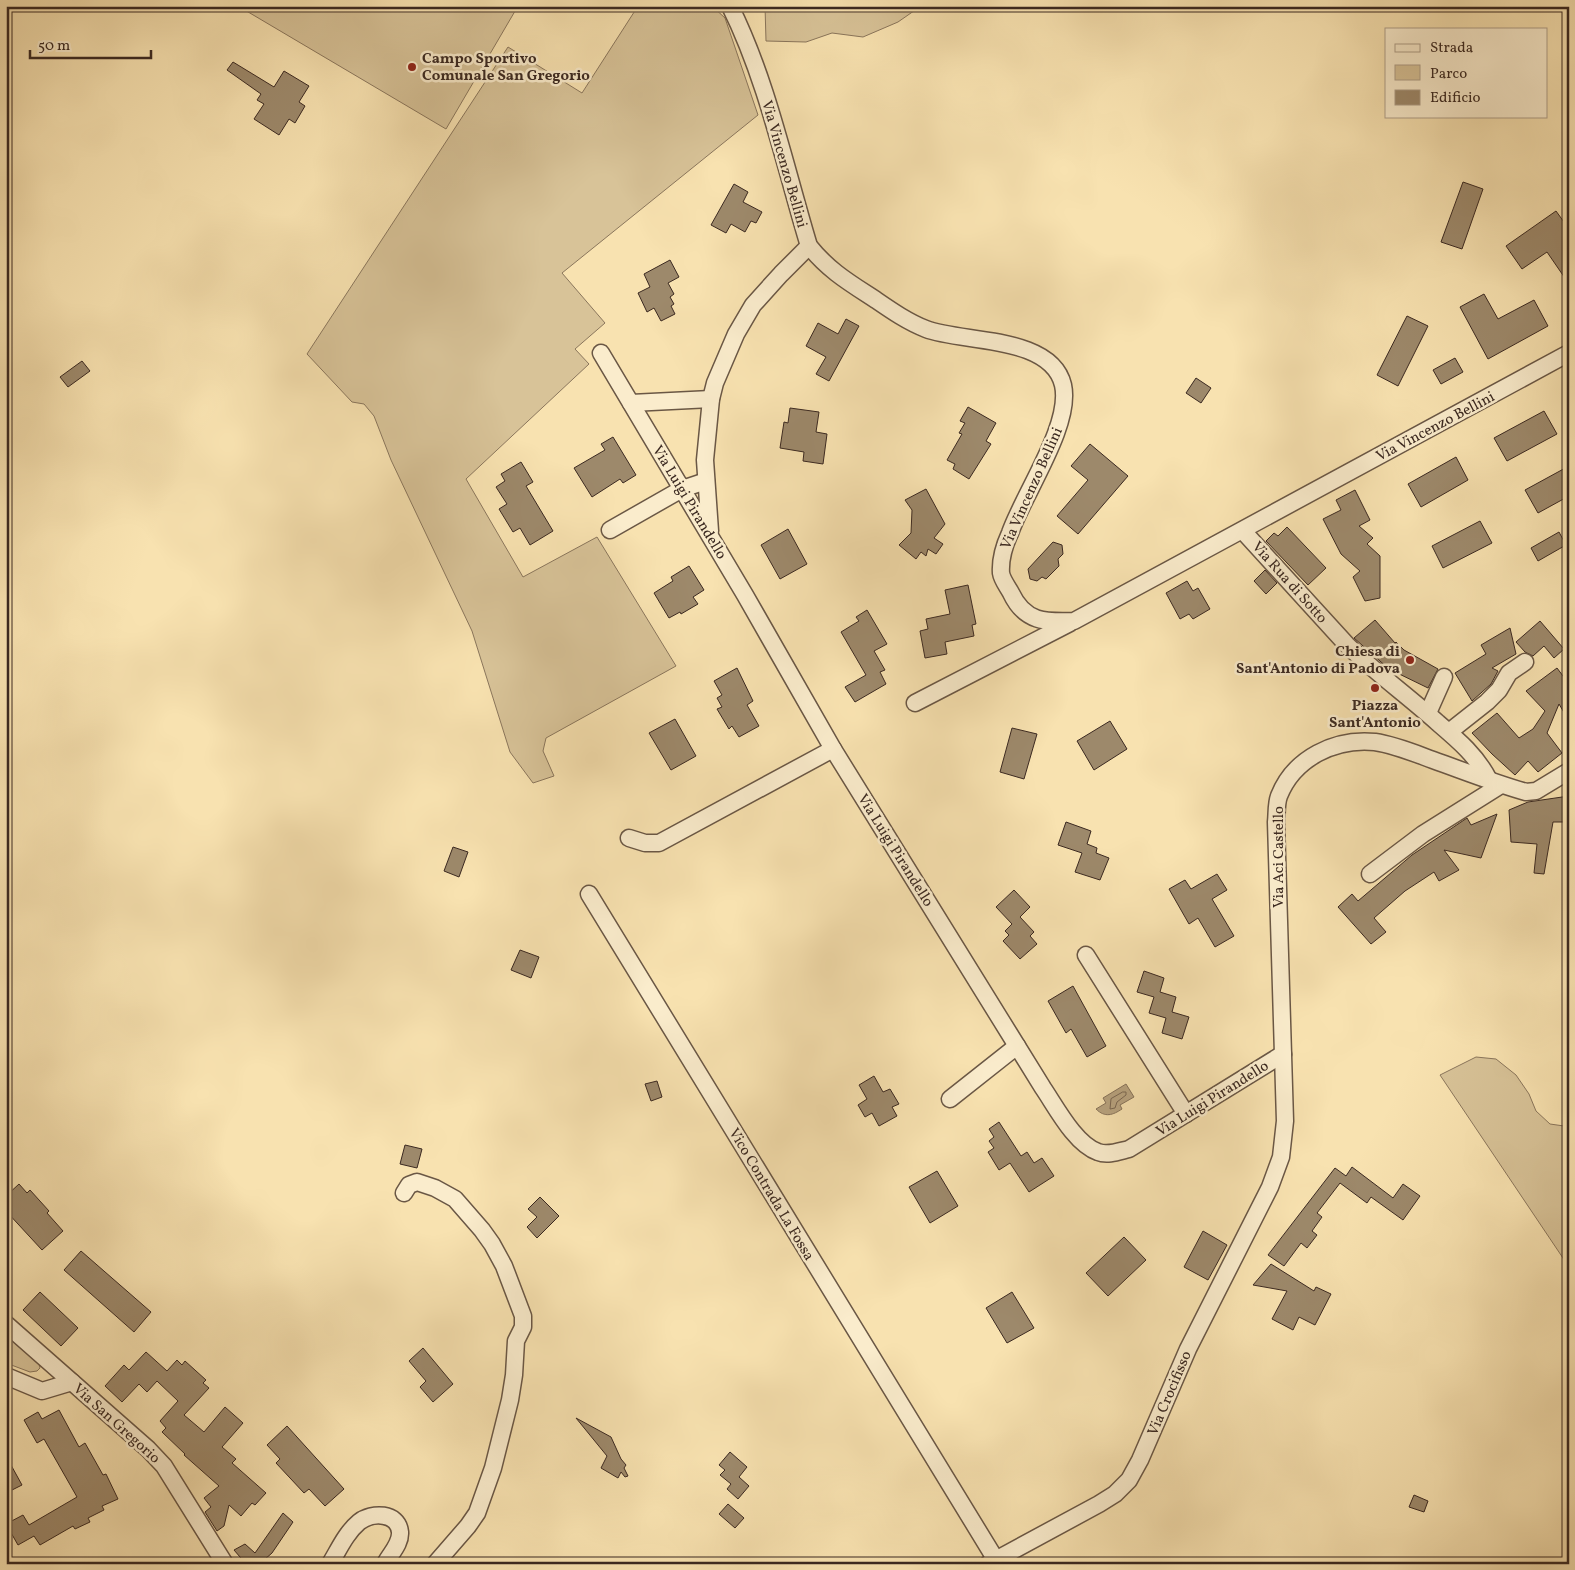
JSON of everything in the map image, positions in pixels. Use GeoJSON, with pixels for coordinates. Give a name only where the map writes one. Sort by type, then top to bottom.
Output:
{"type":"FeatureCollection","features":[{"type":"Feature","properties":{"kind":"street","name":"Via Vincenzo Bellini"},"geometry":{"type":"LineString","coordinates":[[730,6],[746,42],[764,94],[809,246],[822,262],[836,274],[906,319],[927,329],[1023,348],[1038,355],[1054,368],[1062,383],[1064,402],[1061,420],[1015,518],[1001,556],[1002,575],[1015,602],[1032,618],[1048,622],[1074,621],[1569,354]]}},
{"type":"Feature","properties":{"kind":"street"},"geometry":{"type":"LineString","coordinates":[[710,536],[705,460],[711,399],[715,383],[736,334],[753,305],[809,246]]}},
{"type":"Feature","properties":{"kind":"street","name":"Via Luigi Pirandello"},"geometry":{"type":"LineString","coordinates":[[601,353],[710,536],[833,749],[1017,1046],[1072,1129],[1086,1146],[1100,1153],[1114,1153],[1129,1149],[1283,1054]]}},
{"type":"Feature","properties":{"kind":"street"},"geometry":{"type":"LineString","coordinates":[[631,403],[711,399]]}},
{"type":"Feature","properties":{"kind":"street"},"geometry":{"type":"LineString","coordinates":[[610,530],[682,489],[706,481]]}},
{"type":"Feature","properties":{"kind":"street","name":"Via Rua di Sotto"},"geometry":{"type":"LineString","coordinates":[[1243,531],[1347,645],[1463,744],[1495,782]]}},
{"type":"Feature","properties":{"kind":"street"},"geometry":{"type":"LineString","coordinates":[[915,703],[1074,621]]}},
{"type":"Feature","properties":{"kind":"street"},"geometry":{"type":"LineString","coordinates":[[1449,732],[1487,702],[1499,690],[1509,673],[1525,662]]}},
{"type":"Feature","properties":{"kind":"street"},"geometry":{"type":"LineString","coordinates":[[1428,714],[1444,677]]}},
{"type":"Feature","properties":{"kind":"street","name":"Via Aci Castello"},"geometry":{"type":"LineString","coordinates":[[1281,1157],[1285,1121],[1276,822],[1278,798],[1292,772],[1305,760],[1337,745],[1374,742],[1403,749],[1495,782]]}},
{"type":"Feature","properties":{"kind":"street"},"geometry":{"type":"LineString","coordinates":[[629,838],[645,843],[659,843],[833,749]]}},
{"type":"Feature","properties":{"kind":"street"},"geometry":{"type":"LineString","coordinates":[[1370,874],[1495,782],[1526,792],[1536,791],[1569,771]]}},
{"type":"Feature","properties":{"kind":"street","name":"Vico Contrada La Fossa"},"geometry":{"type":"LineString","coordinates":[[589,894],[954,1493],[992,1562]]}},
{"type":"Feature","properties":{"kind":"street"},"geometry":{"type":"LineString","coordinates":[[1086,955],[1186,1114]]}},
{"type":"Feature","properties":{"kind":"street"},"geometry":{"type":"LineString","coordinates":[[950,1099],[1017,1046]]}},
{"type":"Feature","properties":{"kind":"street","name":"Via Crocifisso"},"geometry":{"type":"LineString","coordinates":[[992,1562],[1099,1504],[1115,1494],[1129,1480],[1140,1460],[1188,1349],[1270,1187],[1281,1157]]}},
{"type":"Feature","properties":{"kind":"street"},"geometry":{"type":"LineString","coordinates":[[404,1193],[409,1185],[418,1182],[435,1188],[455,1199],[472,1216],[496,1251],[524,1316],[523,1327],[516,1341],[510,1400],[493,1468],[477,1513],[435,1564]]}},
{"type":"Feature","properties":{"kind":"street","name":"Via San Gregorio"},"geometry":{"type":"LineString","coordinates":[[6,1324],[148,1449],[164,1466],[225,1564]]}},
{"type":"Feature","properties":{"kind":"street"},"geometry":{"type":"LineString","coordinates":[[6,1376],[42,1391],[72,1382]]}},
{"type":"Feature","properties":{"kind":"street"},"geometry":{"type":"LineString","coordinates":[[330,1564],[348,1532],[362,1520],[375,1515],[385,1515],[396,1522],[400,1531],[399,1542],[385,1564]]}},
{"type":"Feature","properties":{"kind":"green space","name":"Campo Sportivo Comunale San Gregorio"},"geometry":{"type":"Polygon","coordinates":[[[238,6],[518,6],[446,129],[238,6]]]}},
{"type":"Feature","properties":{"kind":"green space"},"geometry":{"type":"Polygon","coordinates":[[[638,6],[712,6],[725,18],[758,115],[562,273],[605,323],[575,349],[589,364],[466,479],[523,577],[597,537],[676,666],[546,738],[543,751],[554,776],[533,783],[510,752],[472,631],[391,460],[374,416],[364,404],[352,402],[307,354],[508,47],[582,93],[638,6]]]}},
{"type":"Feature","properties":{"kind":"green space"},"geometry":{"type":"Polygon","coordinates":[[[765,6],[921,6],[898,22],[863,37],[832,33],[806,42],[766,41],[765,6]]]}},
{"type":"Feature","properties":{"kind":"green space"},"geometry":{"type":"Polygon","coordinates":[[[1476,1057],[1496,1059],[1516,1075],[1529,1094],[1536,1111],[1550,1124],[1564,1126],[1569,1138],[1569,1267],[1440,1075],[1476,1057]]]}},
{"type":"Feature","properties":{"kind":"green space"},"geometry":{"type":"Polygon","coordinates":[[[6,1336],[39,1364],[40,1368],[37,1371],[30,1372],[6,1363],[6,1336]]]}},
{"type":"Feature","properties":{"kind":"water"},"geometry":{"type":"Polygon","coordinates":[[[1126,1084],[1134,1097],[1120,1105],[1122,1109],[1106,1115],[1096,1109],[1106,1103],[1103,1098],[1126,1084]]]}},
{"type":"Feature","properties":{"kind":"building"},"geometry":{"type":"Polygon","coordinates":[[[233,62],[274,87],[284,71],[309,86],[299,102],[305,106],[295,123],[289,119],[279,135],[254,119],[264,104],[257,100],[261,94],[227,70],[233,62]]]}},
{"type":"Feature","properties":{"kind":"building"},"geometry":{"type":"Polygon","coordinates":[[[1463,182],[1483,189],[1462,249],[1441,242],[1463,182]]]}},
{"type":"Feature","properties":{"kind":"building"},"geometry":{"type":"Polygon","coordinates":[[[734,184],[748,192],[743,202],[762,212],[756,223],[751,221],[745,232],[731,224],[726,233],[711,225],[734,184]]]}},
{"type":"Feature","properties":{"kind":"building"},"geometry":{"type":"Polygon","coordinates":[[[1556,211],[1569,229],[1569,284],[1547,252],[1522,269],[1506,246],[1556,211]]]}},
{"type":"Feature","properties":{"kind":"building"},"geometry":{"type":"Polygon","coordinates":[[[670,260],[679,277],[668,283],[674,294],[670,297],[674,304],[671,306],[675,314],[661,321],[654,308],[647,312],[638,293],[650,287],[644,274],[670,260]]]}},
{"type":"Feature","properties":{"kind":"building"},"geometry":{"type":"Polygon","coordinates":[[[1484,294],[1498,319],[1534,300],[1548,326],[1488,359],[1460,307],[1484,294]]]}},
{"type":"Feature","properties":{"kind":"building"},"geometry":{"type":"Polygon","coordinates":[[[1407,316],[1428,326],[1398,386],[1377,375],[1407,316]]]}},
{"type":"Feature","properties":{"kind":"building"},"geometry":{"type":"Polygon","coordinates":[[[846,319],[859,326],[829,381],[816,374],[826,357],[806,346],[818,323],[838,334],[846,319]]]}},
{"type":"Feature","properties":{"kind":"building"},"geometry":{"type":"Polygon","coordinates":[[[1455,358],[1463,372],[1441,384],[1433,370],[1455,358]]]}},
{"type":"Feature","properties":{"kind":"building"},"geometry":{"type":"Polygon","coordinates":[[[82,361],[90,371],[68,387],[60,377],[82,361]]]}},
{"type":"Feature","properties":{"kind":"building"},"geometry":{"type":"Polygon","coordinates":[[[1196,378],[1211,388],[1201,403],[1186,393],[1196,378]]]}},
{"type":"Feature","properties":{"kind":"building"},"geometry":{"type":"Polygon","coordinates":[[[968,407],[996,423],[986,441],[991,444],[969,479],[953,469],[955,464],[947,460],[962,434],[959,433],[965,423],[960,421],[968,407]]]}},
{"type":"Feature","properties":{"kind":"building"},"geometry":{"type":"Polygon","coordinates":[[[790,408],[819,412],[816,432],[827,434],[823,464],[803,461],[804,452],[780,448],[784,422],[788,423],[790,408]]]}},
{"type":"Feature","properties":{"kind":"building"},"geometry":{"type":"Polygon","coordinates":[[[1544,411],[1557,434],[1507,461],[1494,438],[1544,411]]]}},
{"type":"Feature","properties":{"kind":"building"},"geometry":{"type":"Polygon","coordinates":[[[613,437],[636,475],[623,483],[620,479],[592,497],[574,468],[605,450],[601,444],[613,437]]]}},
{"type":"Feature","properties":{"kind":"building"},"geometry":{"type":"Polygon","coordinates":[[[1090,444],[1128,476],[1078,534],[1057,516],[1088,480],[1071,466],[1090,444]]]}},
{"type":"Feature","properties":{"kind":"building"},"geometry":{"type":"Polygon","coordinates":[[[1456,457],[1468,480],[1421,507],[1408,484],[1456,457]]]}},
{"type":"Feature","properties":{"kind":"building"},"geometry":{"type":"Polygon","coordinates":[[[521,462],[533,482],[526,486],[553,531],[530,545],[520,528],[513,532],[499,509],[507,504],[496,487],[505,481],[501,474],[521,462]]]}},
{"type":"Feature","properties":{"kind":"building"},"geometry":{"type":"Polygon","coordinates":[[[1569,466],[1569,496],[1538,513],[1525,490],[1569,466]]]}},
{"type":"Feature","properties":{"kind":"building"},"geometry":{"type":"Polygon","coordinates":[[[926,489],[945,524],[934,538],[943,544],[936,554],[928,549],[926,556],[921,552],[916,559],[899,545],[911,533],[912,510],[905,500],[926,489]]]}},
{"type":"Feature","properties":{"kind":"building"},"geometry":{"type":"Polygon","coordinates":[[[1355,490],[1370,520],[1359,526],[1373,538],[1367,544],[1380,556],[1380,598],[1365,601],[1353,577],[1360,571],[1341,554],[1323,519],[1341,510],[1336,500],[1355,490]]]}},
{"type":"Feature","properties":{"kind":"building"},"geometry":{"type":"Polygon","coordinates":[[[1480,521],[1492,543],[1443,568],[1432,546],[1480,521]]]}},
{"type":"Feature","properties":{"kind":"building"},"geometry":{"type":"Polygon","coordinates":[[[1287,527],[1326,568],[1308,585],[1266,541],[1274,533],[1278,536],[1287,527]]]}},
{"type":"Feature","properties":{"kind":"building"},"geometry":{"type":"Polygon","coordinates":[[[788,529],[807,564],[780,579],[761,545],[788,529]]]}},
{"type":"Feature","properties":{"kind":"building"},"geometry":{"type":"Polygon","coordinates":[[[1559,532],[1566,545],[1538,561],[1531,548],[1559,532]]]}},
{"type":"Feature","properties":{"kind":"building"},"geometry":{"type":"Polygon","coordinates":[[[1053,542],[1062,545],[1063,554],[1058,559],[1059,566],[1046,579],[1042,577],[1037,581],[1030,579],[1028,569],[1053,542]]]}},
{"type":"Feature","properties":{"kind":"building"},"geometry":{"type":"Polygon","coordinates":[[[689,566],[704,590],[693,597],[698,604],[681,614],[680,612],[669,618],[654,593],[673,581],[671,577],[689,566]]]}},
{"type":"Feature","properties":{"kind":"building"},"geometry":{"type":"Polygon","coordinates":[[[1265,570],[1277,583],[1266,594],[1254,581],[1265,570]]]}},
{"type":"Feature","properties":{"kind":"building"},"geometry":{"type":"Polygon","coordinates":[[[1187,581],[1193,591],[1198,588],[1210,609],[1193,619],[1189,614],[1180,619],[1166,593],[1187,581]]]}},
{"type":"Feature","properties":{"kind":"building"},"geometry":{"type":"Polygon","coordinates":[[[968,585],[976,624],[972,625],[974,636],[945,642],[947,654],[925,658],[920,631],[928,629],[926,619],[950,614],[945,590],[968,585]]]}},
{"type":"Feature","properties":{"kind":"building"},"geometry":{"type":"Polygon","coordinates":[[[867,610],[887,644],[874,651],[885,670],[880,672],[886,684],[855,702],[845,687],[866,675],[841,632],[859,621],[856,617],[867,610]]]}},
{"type":"Feature","properties":{"kind":"building"},"geometry":{"type":"Polygon","coordinates":[[[1375,620],[1395,643],[1404,650],[1438,669],[1428,688],[1389,669],[1354,638],[1375,620]]]}},
{"type":"Feature","properties":{"kind":"building"},"geometry":{"type":"Polygon","coordinates":[[[1540,621],[1564,649],[1554,658],[1544,646],[1533,656],[1525,652],[1516,642],[1540,621]]]}},
{"type":"Feature","properties":{"kind":"building"},"geometry":{"type":"Polygon","coordinates":[[[1510,628],[1516,654],[1492,668],[1498,671],[1491,684],[1472,701],[1455,673],[1486,654],[1481,645],[1510,628]]]}},
{"type":"Feature","properties":{"kind":"building"},"geometry":{"type":"Polygon","coordinates":[[[737,668],[753,701],[747,705],[759,726],[739,737],[732,726],[729,729],[717,709],[722,707],[717,698],[722,695],[714,681],[737,668]]]}},
{"type":"Feature","properties":{"kind":"building"},"geometry":{"type":"Polygon","coordinates":[[[1557,668],[1569,684],[1569,721],[1559,704],[1547,733],[1562,753],[1538,772],[1528,761],[1515,775],[1472,733],[1497,713],[1519,738],[1533,729],[1545,711],[1526,691],[1557,668]]]}},
{"type":"Feature","properties":{"kind":"building"},"geometry":{"type":"Polygon","coordinates":[[[675,719],[696,756],[671,770],[649,733],[675,719]]]}},
{"type":"Feature","properties":{"kind":"building"},"geometry":{"type":"Polygon","coordinates":[[[1110,721],[1127,749],[1094,770],[1077,741],[1110,721]]]}},
{"type":"Feature","properties":{"kind":"building"},"geometry":{"type":"Polygon","coordinates":[[[1012,728],[1037,734],[1024,779],[1000,772],[1012,728]]]}},
{"type":"Feature","properties":{"kind":"building"},"geometry":{"type":"Polygon","coordinates":[[[1569,796],[1569,822],[1553,822],[1544,874],[1534,873],[1537,844],[1511,842],[1509,810],[1528,802],[1569,796]]]}},
{"type":"Feature","properties":{"kind":"building"},"geometry":{"type":"Polygon","coordinates":[[[1497,814],[1481,858],[1444,850],[1459,870],[1439,881],[1434,872],[1405,891],[1374,918],[1386,932],[1371,944],[1338,907],[1352,894],[1358,901],[1412,855],[1467,818],[1471,825],[1497,814]]]}},
{"type":"Feature","properties":{"kind":"building"},"geometry":{"type":"Polygon","coordinates":[[[1066,822],[1091,831],[1087,844],[1097,848],[1096,853],[1109,858],[1100,880],[1075,872],[1082,853],[1058,845],[1066,822]]]}},
{"type":"Feature","properties":{"kind":"building"},"geometry":{"type":"Polygon","coordinates":[[[453,847],[468,852],[459,877],[444,871],[453,847]]]}},
{"type":"Feature","properties":{"kind":"building"},"geometry":{"type":"Polygon","coordinates":[[[1217,874],[1227,890],[1212,899],[1234,936],[1215,947],[1198,918],[1189,924],[1169,889],[1185,880],[1191,889],[1217,874]]]}},
{"type":"Feature","properties":{"kind":"building"},"geometry":{"type":"Polygon","coordinates":[[[1014,890],[1030,907],[1020,917],[1034,932],[1030,936],[1037,944],[1020,959],[1003,941],[1009,935],[1005,931],[1012,924],[996,907],[1014,890]]]}},
{"type":"Feature","properties":{"kind":"building"},"geometry":{"type":"Polygon","coordinates":[[[520,950],[539,957],[531,978],[511,970],[520,950]]]}},
{"type":"Feature","properties":{"kind":"building"},"geometry":{"type":"Polygon","coordinates":[[[1144,971],[1164,978],[1160,992],[1176,997],[1172,1012],[1189,1017],[1182,1039],[1162,1033],[1166,1018],[1149,1013],[1154,997],[1137,992],[1144,971]]]}},
{"type":"Feature","properties":{"kind":"building"},"geometry":{"type":"Polygon","coordinates":[[[1073,986],[1106,1046],[1087,1057],[1071,1029],[1066,1033],[1048,1001],[1073,986]]]}},
{"type":"Feature","properties":{"kind":"building"},"geometry":{"type":"Polygon","coordinates":[[[874,1076],[883,1092],[890,1089],[899,1104],[892,1107],[897,1116],[879,1126],[872,1113],[865,1117],[858,1105],[867,1099],[859,1085],[874,1076]]]}},
{"type":"Feature","properties":{"kind":"building"},"geometry":{"type":"Polygon","coordinates":[[[657,1081],[662,1097],[651,1101],[645,1084],[657,1081]]]}},
{"type":"Feature","properties":{"kind":"building"},"geometry":{"type":"Polygon","coordinates":[[[999,1122],[1021,1156],[1027,1152],[1034,1163],[1042,1158],[1054,1176],[1029,1192],[1010,1163],[999,1170],[988,1152],[994,1148],[989,1141],[994,1137],[989,1129],[999,1122]]]}},
{"type":"Feature","properties":{"kind":"building"},"geometry":{"type":"Polygon","coordinates":[[[405,1145],[422,1149],[417,1168],[400,1164],[405,1145]]]}},
{"type":"Feature","properties":{"kind":"building"},"geometry":{"type":"Polygon","coordinates":[[[1352,1167],[1393,1198],[1403,1184],[1420,1196],[1403,1220],[1371,1197],[1367,1203],[1340,1183],[1317,1213],[1322,1217],[1312,1231],[1317,1235],[1307,1248],[1301,1243],[1284,1266],[1268,1255],[1335,1168],[1346,1176],[1352,1167]]]}},
{"type":"Feature","properties":{"kind":"building"},"geometry":{"type":"Polygon","coordinates":[[[937,1171],[958,1206],[930,1223],[909,1187],[937,1171]]]}},
{"type":"Feature","properties":{"kind":"building"},"geometry":{"type":"Polygon","coordinates":[[[19,1184],[27,1193],[30,1190],[49,1211],[47,1213],[63,1231],[42,1250],[6,1211],[6,1196],[19,1184]]]}},
{"type":"Feature","properties":{"kind":"building"},"geometry":{"type":"Polygon","coordinates":[[[540,1197],[559,1216],[537,1238],[527,1227],[537,1217],[528,1209],[540,1197]]]}},
{"type":"Feature","properties":{"kind":"building"},"geometry":{"type":"Polygon","coordinates":[[[1203,1231],[1227,1245],[1208,1280],[1184,1267],[1203,1231]]]}},
{"type":"Feature","properties":{"kind":"building"},"geometry":{"type":"Polygon","coordinates":[[[1124,1237],[1146,1260],[1108,1296],[1086,1273],[1124,1237]]]}},
{"type":"Feature","properties":{"kind":"building"},"geometry":{"type":"Polygon","coordinates":[[[81,1251],[151,1312],[134,1332],[64,1270],[81,1251]]]}},
{"type":"Feature","properties":{"kind":"building"},"geometry":{"type":"Polygon","coordinates":[[[1271,1264],[1314,1291],[1316,1287],[1331,1294],[1315,1325],[1299,1317],[1293,1330],[1272,1319],[1287,1291],[1253,1285],[1271,1264]]]}},
{"type":"Feature","properties":{"kind":"building"},"geometry":{"type":"Polygon","coordinates":[[[40,1292],[78,1328],[61,1346],[23,1310],[40,1292]]]}},
{"type":"Feature","properties":{"kind":"building"},"geometry":{"type":"Polygon","coordinates":[[[1012,1292],[1034,1328],[1007,1343],[986,1308],[1012,1292]]]}},
{"type":"Feature","properties":{"kind":"building"},"geometry":{"type":"Polygon","coordinates":[[[423,1348],[453,1384],[433,1402],[420,1387],[426,1381],[409,1361],[423,1348]]]}},
{"type":"Feature","properties":{"kind":"building"},"geometry":{"type":"Polygon","coordinates":[[[146,1352],[167,1371],[177,1360],[182,1365],[185,1361],[206,1380],[203,1383],[209,1388],[184,1415],[204,1432],[225,1407],[243,1423],[222,1447],[236,1459],[232,1463],[266,1493],[255,1505],[252,1503],[241,1516],[229,1505],[224,1526],[217,1531],[205,1512],[211,1507],[204,1498],[219,1486],[184,1455],[162,1432],[166,1428],[160,1421],[178,1401],[157,1381],[147,1392],[139,1384],[122,1402],[105,1386],[124,1365],[129,1370],[146,1352]]]}},
{"type":"Feature","properties":{"kind":"building"},"geometry":{"type":"Polygon","coordinates":[[[59,1410],[79,1447],[85,1443],[103,1475],[106,1474],[118,1499],[102,1506],[104,1510],[88,1518],[90,1522],[75,1529],[73,1526],[40,1545],[34,1536],[18,1545],[6,1524],[23,1515],[29,1525],[77,1497],[44,1439],[37,1443],[24,1420],[38,1412],[42,1419],[59,1410]]]}},
{"type":"Feature","properties":{"kind":"building"},"geometry":{"type":"Polygon","coordinates":[[[576,1418],[611,1437],[621,1459],[626,1465],[624,1468],[628,1476],[625,1477],[621,1472],[618,1478],[601,1468],[607,1456],[576,1418]]]}},
{"type":"Feature","properties":{"kind":"building"},"geometry":{"type":"Polygon","coordinates":[[[287,1426],[344,1489],[325,1506],[309,1489],[304,1493],[276,1463],[280,1459],[267,1445],[287,1426]]]}},
{"type":"Feature","properties":{"kind":"building"},"geometry":{"type":"Polygon","coordinates":[[[730,1452],[747,1467],[739,1477],[749,1486],[738,1499],[727,1489],[731,1484],[720,1475],[725,1470],[719,1465],[730,1452]]]}},
{"type":"Feature","properties":{"kind":"building"},"geometry":{"type":"Polygon","coordinates":[[[6,1456],[22,1485],[6,1493],[6,1456]]]}},
{"type":"Feature","properties":{"kind":"building"},"geometry":{"type":"Polygon","coordinates":[[[1414,1495],[1428,1501],[1424,1512],[1409,1507],[1414,1495]]]}},
{"type":"Feature","properties":{"kind":"building"},"geometry":{"type":"Polygon","coordinates":[[[728,1504],[744,1518],[735,1528],[719,1514],[728,1504]]]}},
{"type":"Feature","properties":{"kind":"building"},"geometry":{"type":"Polygon","coordinates":[[[283,1513],[293,1522],[272,1553],[264,1560],[268,1564],[246,1564],[234,1550],[245,1544],[255,1553],[283,1513]]]}},
{"type":"Feature","properties":{"kind":"place","name":"Campo Sportivo Comunale San Gregorio"},"geometry":{"type":"Point","coordinates":[412,67]}},
{"type":"Feature","properties":{"kind":"place","name":"Chiesa di Sant'Antonio di Padova"},"geometry":{"type":"Point","coordinates":[1410,660]}},
{"type":"Feature","properties":{"kind":"place","name":"Piazza Sant'Antonio"},"geometry":{"type":"Point","coordinates":[1375,688]}}]}
